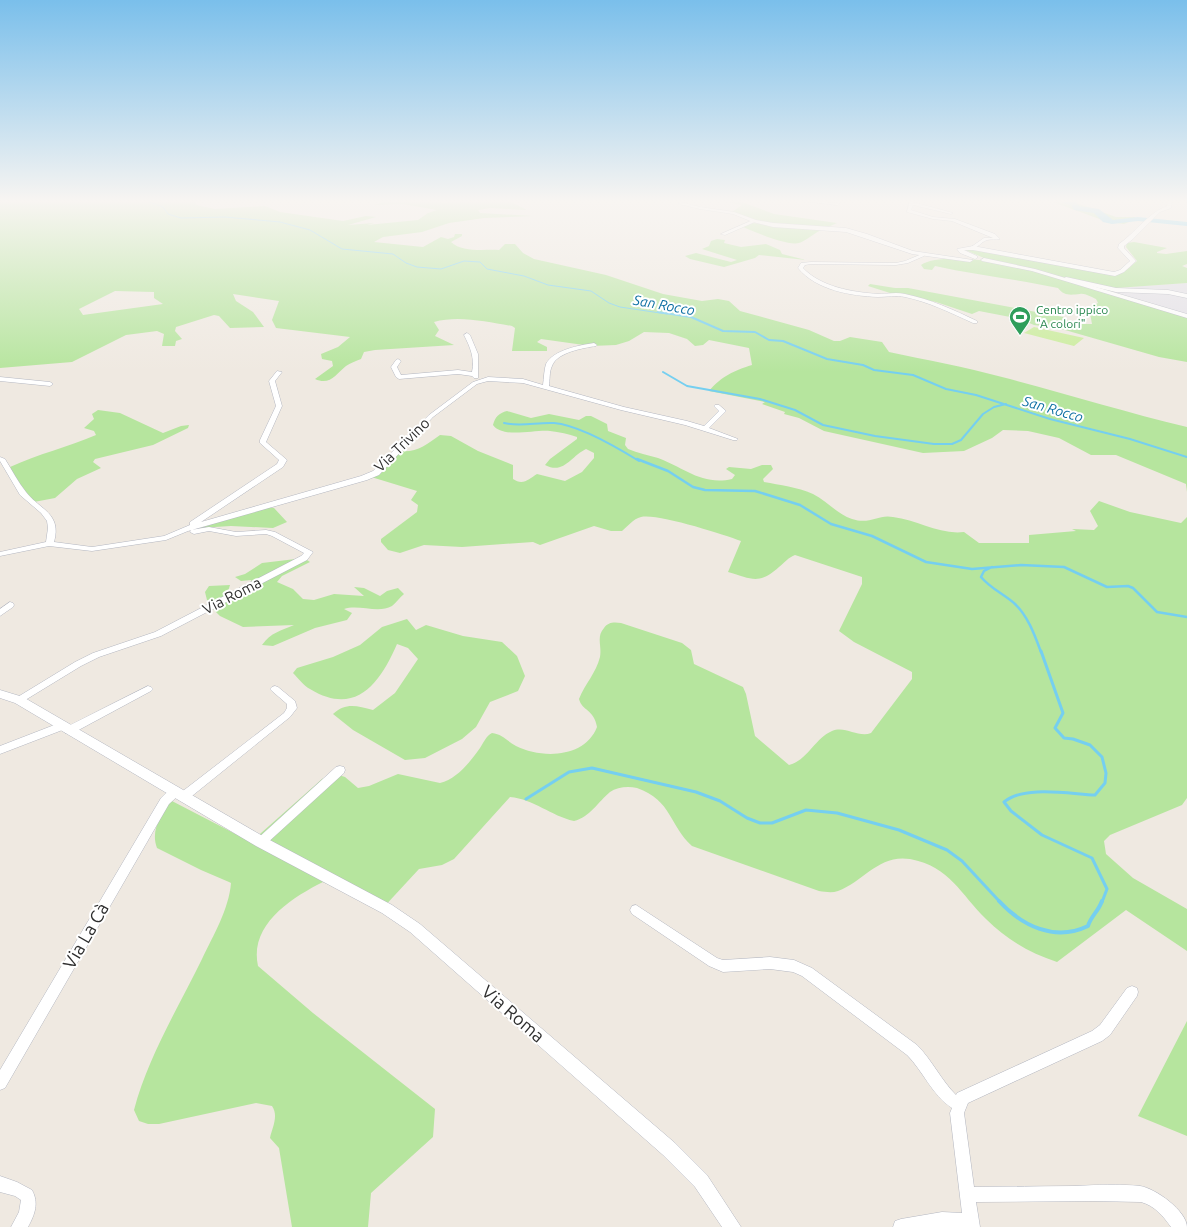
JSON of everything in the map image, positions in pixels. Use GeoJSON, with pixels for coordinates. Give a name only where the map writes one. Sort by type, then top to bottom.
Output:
{"type":"FeatureCollection","features":[{"type":"Feature","properties":{"kind":"street"},"geometry":{"type":"LineString","coordinates":[[915,257],[896,264],[811,263],[803,264],[800,268],[811,279],[824,285],[867,294],[908,297],[941,307],[975,322]]}},
{"type":"Feature","properties":{"kind":"street"},"geometry":{"type":"LineString","coordinates":[[946,257],[974,257]]}},
{"type":"Feature","properties":{"kind":"street"},"geometry":{"type":"LineString","coordinates":[[976,257],[983,261]]}},
{"type":"Feature","properties":{"kind":"street"},"geometry":{"type":"LineString","coordinates":[[1019,257],[1115,274],[1122,271],[1133,261],[1130,257]]}},
{"type":"Feature","properties":{"kind":"street"},"geometry":{"type":"LineString","coordinates":[[969,258],[1116,290],[1168,292],[1187,296]]}},
{"type":"Feature","properties":{"kind":"street"},"geometry":{"type":"LineString","coordinates":[[1066,279],[1187,316]]}},
{"type":"Feature","properties":{"kind":"street"},"geometry":{"type":"LineString","coordinates":[[468,335],[475,350],[478,364],[474,374]]}},
{"type":"Feature","properties":{"kind":"street"},"geometry":{"type":"LineString","coordinates":[[546,387],[549,366],[553,361],[573,350],[594,345]]}},
{"type":"Feature","properties":{"kind":"street"},"geometry":{"type":"LineString","coordinates":[[396,384],[399,376],[394,367],[398,361]]}},
{"type":"Feature","properties":{"kind":"street"},"geometry":{"type":"LineString","coordinates":[[185,529],[280,465],[283,460],[264,444],[263,440],[279,406],[272,381],[279,372]]}},
{"type":"Feature","properties":{"kind":"street"},"geometry":{"type":"LineString","coordinates":[[399,376],[458,372],[474,374],[479,381],[500,379],[523,382],[706,429],[735,439]]}},
{"type":"Feature","properties":{"kind":"street"},"geometry":{"type":"LineString","coordinates":[[0,379],[50,384]]}},
{"type":"Feature","properties":{"kind":"street","name":"Via Trivino"},"geometry":{"type":"LineString","coordinates":[[0,554],[49,544],[92,549],[166,538],[185,529],[376,473],[431,416],[479,381]]}},
{"type":"Feature","properties":{"kind":"street"},"geometry":{"type":"LineString","coordinates":[[706,429],[723,411],[717,406]]}},
{"type":"Feature","properties":{"kind":"street"},"geometry":{"type":"LineString","coordinates":[[0,459],[3,460],[25,496],[47,516],[53,525],[49,544]]}},
{"type":"Feature","properties":{"kind":"street","name":"Via Roma"},"geometry":{"type":"LineString","coordinates":[[19,700],[78,664],[96,655],[158,634],[304,558],[309,552],[275,534],[266,532],[236,534],[210,529],[166,538]]}},
{"type":"Feature","properties":{"kind":"street"},"geometry":{"type":"LineString","coordinates":[[0,613],[10,604]]}},
{"type":"Feature","properties":{"kind":"street"},"geometry":{"type":"LineString","coordinates":[[0,750],[65,728],[148,689]]}},
{"type":"Feature","properties":{"kind":"street"},"geometry":{"type":"LineString","coordinates":[[179,794],[287,715],[292,708],[292,702],[274,690]]}},
{"type":"Feature","properties":{"kind":"street","name":"Via Roma"},"geometry":{"type":"LineString","coordinates":[[0,694],[19,700],[261,842],[387,909],[415,928],[670,1149],[700,1181],[732,1227]]}},
{"type":"Feature","properties":{"kind":"street"},"geometry":{"type":"LineString","coordinates":[[261,842],[340,770]]}},
{"type":"Feature","properties":{"kind":"street","name":"Via La Cà"},"geometry":{"type":"LineString","coordinates":[[0,1083],[165,802],[179,794]]}},
{"type":"Feature","properties":{"kind":"street"},"geometry":{"type":"LineString","coordinates":[[636,910],[712,962],[723,966],[780,963],[807,972],[912,1050],[921,1058],[947,1096],[958,1104]]}},
{"type":"Feature","properties":{"kind":"street"},"geometry":{"type":"LineString","coordinates":[[901,1227],[942,1220],[972,1224],[957,1113],[958,1104],[962,1098],[1097,1036],[1105,1030],[1132,992]]}},
{"type":"Feature","properties":{"kind":"street"},"geometry":{"type":"LineString","coordinates":[[0,1184],[24,1192],[29,1199],[26,1214],[20,1227]]}},
{"type":"Feature","properties":{"kind":"street"},"geometry":{"type":"LineString","coordinates":[[969,1195],[1141,1194],[1151,1197],[1165,1207],[1181,1227]]}},
{"type":"Feature","properties":{"kind":"shaded area"},"geometry":{"type":"Polygon","coordinates":[[[1187,283],[1187,315],[1112,292],[1116,288],[1187,283]]]}},
{"type":"Feature","properties":{"kind":"green space"},"geometry":{"type":"Polygon","coordinates":[[[0,257],[531,257],[606,275],[663,294],[702,301],[718,299],[729,301],[740,311],[809,330],[834,341],[850,337],[882,342],[889,352],[988,373],[1187,427],[1187,492],[1186,484],[1116,455],[1091,455],[1059,438],[1028,431],[1003,430],[992,438],[964,451],[923,453],[824,431],[799,418],[784,414],[785,412],[762,404],[765,402],[709,391],[728,375],[752,365],[749,348],[709,340],[703,345],[695,346],[687,339],[669,333],[644,332],[629,341],[616,345],[591,346],[541,339],[537,342],[547,347],[547,351],[512,351],[515,328],[512,326],[473,320],[444,320],[434,322],[439,330],[435,336],[454,345],[364,352],[361,359],[348,365],[329,380],[320,381],[315,379],[333,366],[332,361],[322,359],[321,354],[338,347],[350,337],[276,328],[272,320],[279,301],[233,294],[236,301],[253,312],[264,327],[230,328],[219,316],[214,315],[176,327],[175,331],[182,339],[176,341],[175,346],[162,346],[164,334],[157,331],[126,335],[72,362],[0,368],[0,257]],[[115,291],[79,309],[83,315],[163,304],[154,298],[154,292],[115,291]]]}},
{"type":"Feature","properties":{"kind":"green space"},"geometry":{"type":"Polygon","coordinates":[[[687,257],[713,257],[731,262],[737,260],[728,257],[756,257],[724,267],[687,257]]]}},
{"type":"Feature","properties":{"kind":"green space"},"geometry":{"type":"Polygon","coordinates":[[[780,257],[795,257],[806,260],[780,257]]]}},
{"type":"Feature","properties":{"kind":"green space"},"geometry":{"type":"Polygon","coordinates":[[[982,257],[1018,257],[1111,275],[1124,272],[1137,261],[1134,257],[1187,257],[1187,264],[1182,266],[1187,268],[1187,283],[1116,288],[1113,292],[1187,315],[1187,362],[1159,357],[1058,328],[1034,325],[1020,319],[979,311],[972,314],[936,302],[890,293],[868,286],[870,284],[908,288],[1063,317],[1074,324],[1092,324],[1089,308],[1098,303],[1096,299],[1086,295],[1073,295],[1063,292],[1058,288],[935,266],[932,270],[924,269],[921,265],[945,259],[991,261],[982,257]]]}},
{"type":"Feature","properties":{"kind":"green space"},"geometry":{"type":"Polygon","coordinates":[[[1034,327],[1084,338],[1074,346],[1024,333],[1034,327]]]}},
{"type":"Feature","properties":{"kind":"green space"},"geometry":{"type":"Polygon","coordinates":[[[98,410],[120,413],[163,433],[189,425],[188,428],[153,445],[95,459],[93,462],[101,468],[77,479],[55,498],[34,502],[20,489],[10,467],[96,435],[94,431],[84,428],[94,419],[92,414],[98,410]]]}},
{"type":"Feature","properties":{"kind":"green space"},"geometry":{"type":"Polygon","coordinates":[[[507,411],[531,418],[549,414],[579,420],[586,416],[591,416],[607,424],[608,431],[626,438],[625,445],[628,449],[658,458],[702,478],[711,480],[732,479],[735,475],[726,469],[729,467],[751,469],[762,465],[771,465],[773,469],[763,479],[764,482],[795,488],[813,494],[852,519],[864,521],[888,516],[946,531],[964,532],[979,543],[1029,543],[1029,535],[1076,531],[1072,529],[1094,530],[1098,526],[1090,511],[1099,501],[1130,512],[1181,523],[1187,517],[1187,798],[1182,805],[1110,835],[1104,841],[1106,854],[1133,878],[1187,909],[1187,951],[1126,910],[1057,962],[1028,950],[1002,933],[977,910],[954,883],[936,868],[924,863],[910,859],[889,860],[838,891],[819,891],[692,846],[657,799],[637,788],[623,787],[613,790],[589,813],[574,821],[519,798],[510,797],[454,859],[442,865],[419,869],[382,909],[323,882],[286,905],[266,926],[260,938],[257,951],[258,966],[313,1013],[435,1109],[433,1137],[371,1193],[368,1227],[292,1227],[279,1148],[270,1138],[275,1118],[272,1106],[256,1103],[159,1124],[148,1124],[139,1121],[134,1110],[147,1071],[220,922],[230,893],[231,883],[157,848],[155,841],[156,829],[170,800],[251,842],[322,779],[332,773],[345,777],[358,788],[369,786],[398,774],[440,783],[452,778],[463,769],[492,733],[502,736],[516,746],[538,753],[562,753],[573,750],[583,745],[597,727],[591,713],[583,706],[579,699],[600,657],[600,635],[606,626],[611,623],[621,623],[682,643],[691,650],[694,664],[743,687],[755,736],[789,765],[801,759],[826,734],[832,731],[842,729],[861,734],[871,733],[912,679],[912,672],[854,642],[839,631],[862,584],[862,577],[795,555],[766,576],[755,579],[743,577],[728,572],[741,541],[675,521],[641,517],[633,521],[622,531],[611,531],[594,526],[540,545],[533,542],[462,547],[424,545],[400,553],[388,550],[381,542],[381,539],[417,512],[418,505],[411,500],[417,491],[368,476],[399,451],[411,451],[426,445],[440,435],[451,436],[478,451],[513,465],[513,479],[520,482],[526,481],[537,474],[565,481],[582,472],[594,458],[594,453],[586,449],[557,468],[545,465],[550,459],[577,439],[577,437],[550,431],[504,432],[493,425],[500,414],[507,411]]]}},
{"type":"Feature","properties":{"kind":"green space"},"geometry":{"type":"Polygon","coordinates":[[[268,507],[274,508],[287,522],[273,528],[231,526],[198,528],[268,507]]]}},
{"type":"Feature","properties":{"kind":"green space"},"geometry":{"type":"Polygon","coordinates":[[[304,558],[310,562],[282,576],[277,582],[293,589],[303,599],[314,600],[334,594],[364,596],[354,587],[364,588],[380,596],[387,591],[398,588],[404,594],[392,606],[387,608],[344,609],[352,613],[347,620],[315,628],[273,646],[262,645],[273,635],[294,625],[243,627],[220,616],[208,604],[205,592],[209,586],[230,585],[226,598],[230,600],[251,592],[253,585],[251,580],[241,581],[235,577],[245,574],[262,563],[304,558]]]}},
{"type":"Feature","properties":{"kind":"green space"},"geometry":{"type":"Polygon","coordinates":[[[407,619],[416,630],[426,625],[463,636],[502,642],[517,656],[525,676],[518,691],[490,702],[476,727],[462,739],[425,758],[405,760],[353,730],[333,714],[347,706],[357,706],[373,710],[395,693],[418,659],[408,648],[397,644],[383,671],[374,683],[364,692],[353,697],[341,699],[326,697],[308,688],[293,673],[297,668],[333,657],[360,645],[382,627],[407,619]]]}},
{"type":"Feature","properties":{"kind":"green space"},"geometry":{"type":"Polygon","coordinates":[[[1187,1021],[1187,1136],[1138,1116],[1187,1021]]]}},
{"type":"Feature","properties":{"kind":"waterway","name":"San Rocco"},"geometry":{"type":"LineString","coordinates":[[398,257],[417,267],[441,269],[464,261],[480,262],[487,269],[524,276],[548,285],[591,291],[609,303],[620,307],[667,314]]}},
{"type":"Feature","properties":{"kind":"waterway","name":"San Rocco"},"geometry":{"type":"LineString","coordinates":[[658,312],[691,317],[723,331],[755,332],[769,340],[783,341],[827,359],[863,365],[874,370],[913,375],[946,389],[976,395],[1005,404]]}},
{"type":"Feature","properties":{"kind":"waterway"},"geometry":{"type":"LineString","coordinates":[[663,372],[687,386],[760,399],[795,410],[823,425],[875,436],[934,444],[952,444],[961,440],[983,414],[994,407],[1005,404]]}},
{"type":"Feature","properties":{"kind":"waterway","name":"San Rocco"},"geometry":{"type":"LineString","coordinates":[[1005,404],[1050,419],[1130,439],[1187,457]]}},
{"type":"Feature","properties":{"kind":"waterway"},"geometry":{"type":"LineString","coordinates":[[504,423],[517,425],[554,423],[564,425],[598,438],[639,461]]}},
{"type":"Feature","properties":{"kind":"waterway"},"geometry":{"type":"LineString","coordinates":[[637,459],[668,471],[693,487],[705,490],[755,491],[800,505],[831,524],[872,536],[926,562],[972,569],[991,567]]}},
{"type":"Feature","properties":{"kind":"waterway"},"geometry":{"type":"LineString","coordinates":[[991,567],[1021,565],[1064,567],[1107,587],[1128,586],[1133,588],[1157,612],[1187,617]]}},
{"type":"Feature","properties":{"kind":"waterway"},"geometry":{"type":"LineString","coordinates":[[991,567],[984,571],[981,577],[1020,609],[1031,626],[1041,652]]}},
{"type":"Feature","properties":{"kind":"waterway"},"geometry":{"type":"LineString","coordinates":[[1041,651],[1063,713],[1055,728],[1064,738],[1090,745],[1102,757],[1106,773],[1105,783],[1095,795],[1035,792],[1013,797],[1004,802],[1011,811],[1042,835],[1092,858],[1107,889],[1102,902]]}},
{"type":"Feature","properties":{"kind":"waterway"},"geometry":{"type":"LineString","coordinates":[[526,799],[569,772],[592,768],[696,792],[720,801],[747,818],[760,823],[772,823],[806,810],[837,813],[899,830],[947,850],[962,861],[1000,902]]}},
{"type":"Feature","properties":{"kind":"waterway"},"geometry":{"type":"LineString","coordinates":[[1000,902],[1018,918],[1029,924],[1051,932],[1063,932],[1076,931],[1088,926],[1102,901]]}},
{"type":"Feature","properties":{"kind":"place","name":"Centro ippico \"A colori\""},"geometry":{"type":"Point","coordinates":[1020,336]}}]}
